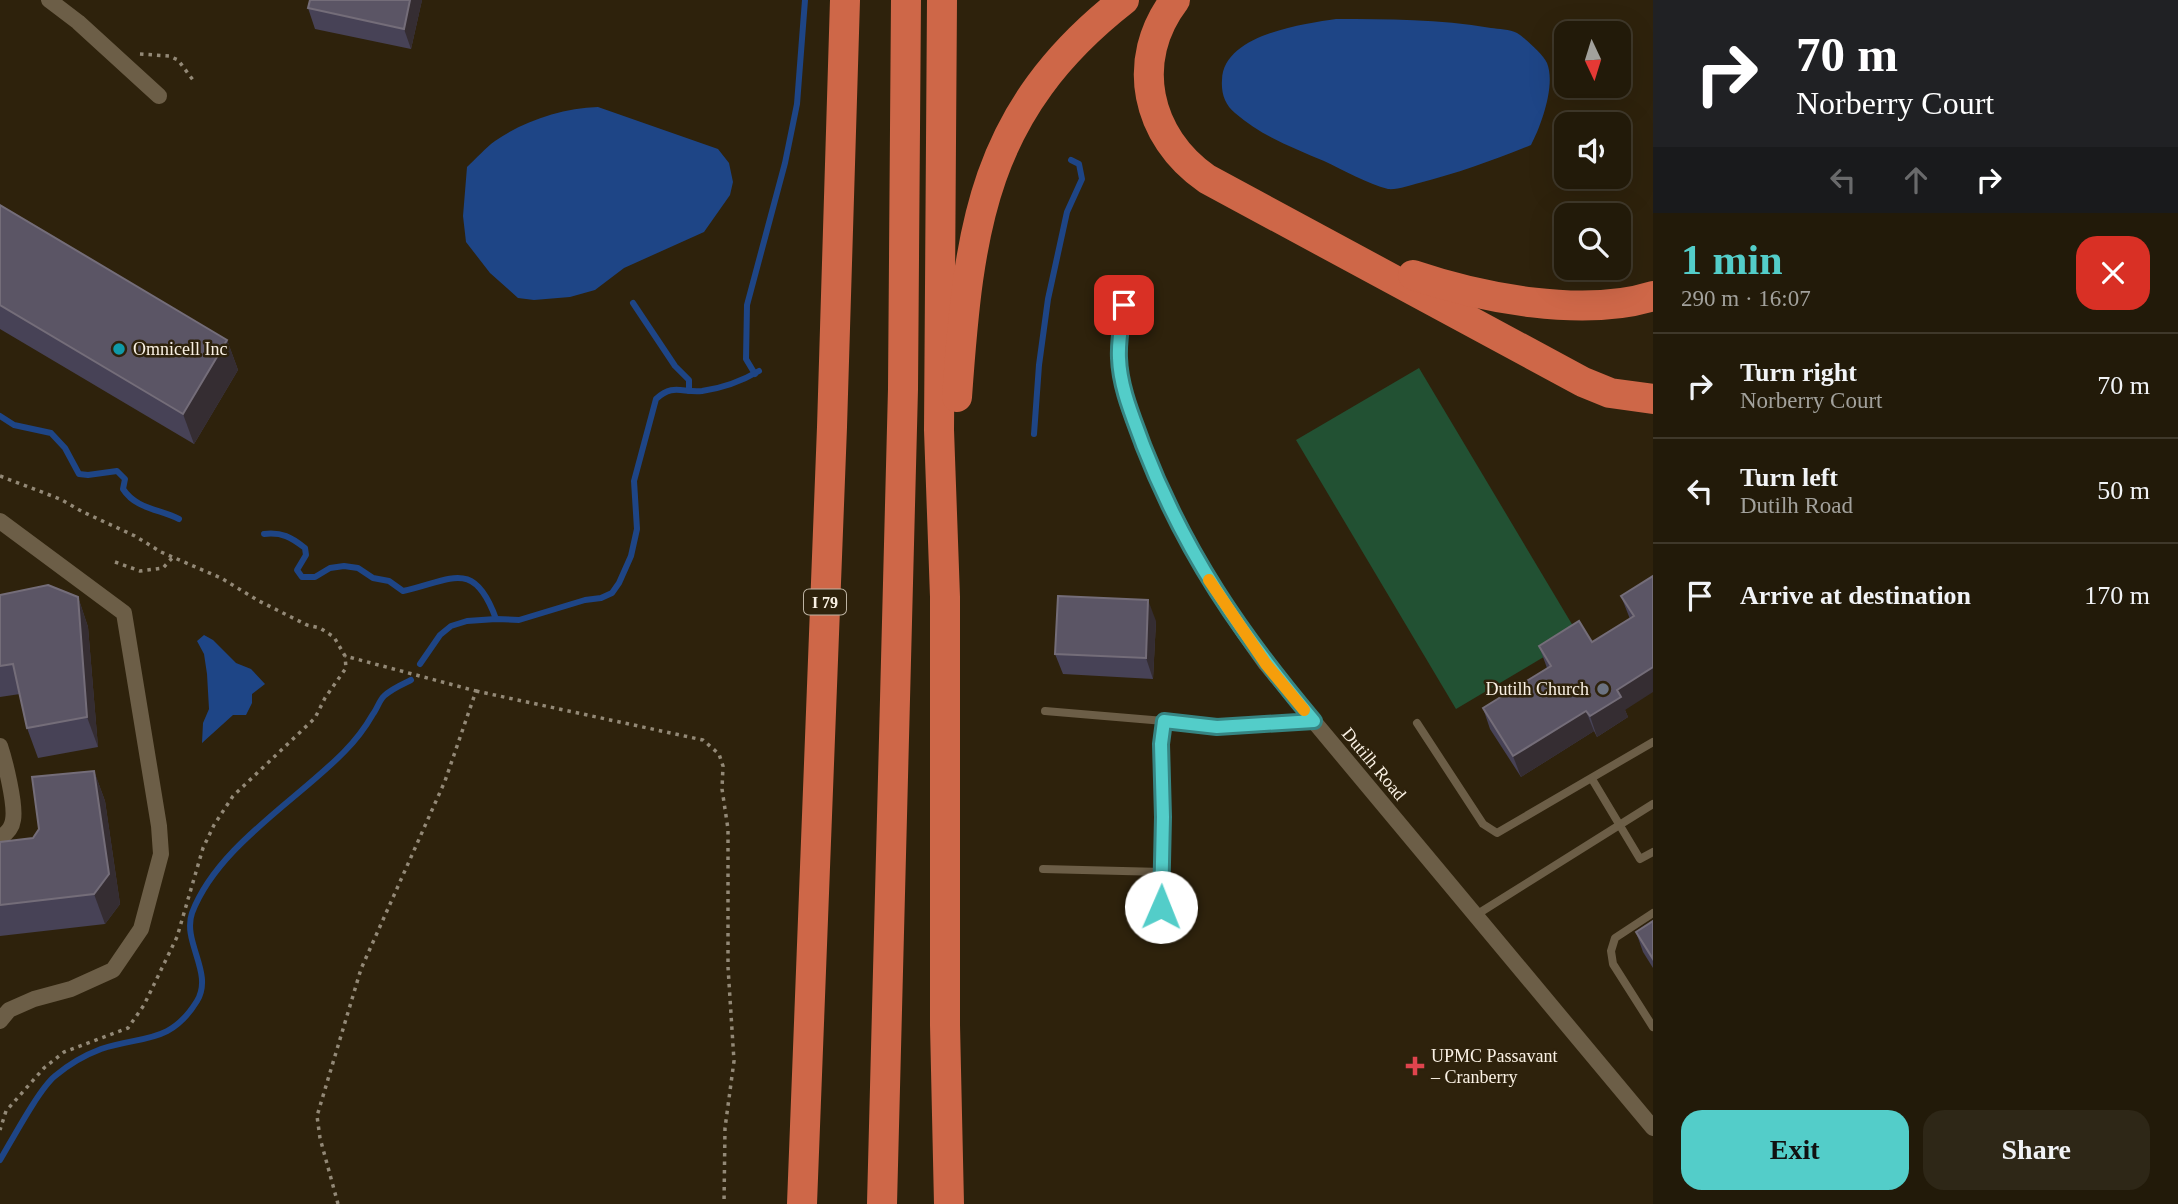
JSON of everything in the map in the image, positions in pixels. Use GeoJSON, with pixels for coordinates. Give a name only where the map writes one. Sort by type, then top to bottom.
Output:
{"type":"FeatureCollection","features":[{"type":"Feature","properties":{"kind":"highway","name":"I 79"},"geometry":{"type":"LineString","coordinates":[[802,1204],[832,427],[845,0]]}},
{"type":"Feature","properties":{"kind":"highway"},"geometry":{"type":"LineString","coordinates":[[882,1204],[903,389],[906,0]]}},
{"type":"Feature","properties":{"kind":"highway"},"geometry":{"type":"LineString","coordinates":[[942,0],[939,430],[945,597],[945,1025],[948,1204]]}},
{"type":"Feature","properties":{"kind":"highway"},"geometry":{"type":"LineString","coordinates":[[945,597],[962,326],[974,238],[984,195],[1007,137],[1035,89],[1073,43],[1124,0]]}},
{"type":"Feature","properties":{"kind":"highway"},"geometry":{"type":"LineString","coordinates":[[1175,0],[1155,36],[1149,78],[1154,113],[1169,144],[1180,157],[1207,179],[1583,382],[1625,397],[1653,399]]}},
{"type":"Feature","properties":{"kind":"highway"},"geometry":{"type":"LineString","coordinates":[[1321,240],[1430,281],[1505,298],[1546,303],[1607,305],[1653,296]]}},
{"type":"Feature","properties":{"kind":"street"},"geometry":{"type":"LineString","coordinates":[[49,0],[78,22],[159,96]]}},
{"type":"Feature","properties":{"kind":"street","name":"Dutilh Road"},"geometry":{"type":"LineString","coordinates":[[1124,305],[1119,341],[1121,376],[1135,425],[1181,530],[1220,598],[1266,664],[1653,1128]]}},
{"type":"Feature","properties":{"kind":"street"},"geometry":{"type":"LineString","coordinates":[[0,522],[124,613],[159,826],[161,854],[141,929],[113,970],[71,989],[34,999],[9,1010],[0,1021]]}},
{"type":"Feature","properties":{"kind":"street"},"geometry":{"type":"LineString","coordinates":[[0,746],[6,763],[13,819],[7,834],[0,838]]}},
{"type":"Feature","properties":{"kind":"lane"},"geometry":{"type":"LineString","coordinates":[[1045,711],[1217,727],[1314,721]]}},
{"type":"Feature","properties":{"kind":"lane"},"geometry":{"type":"LineString","coordinates":[[1161,907],[1161,744],[1164,721]]}},
{"type":"Feature","properties":{"kind":"lane"},"geometry":{"type":"LineString","coordinates":[[1417,723],[1483,824],[1496,833],[1653,741]]}},
{"type":"Feature","properties":{"kind":"lane"},"geometry":{"type":"LineString","coordinates":[[1592,779],[1640,859],[1653,852]]}},
{"type":"Feature","properties":{"kind":"lane"},"geometry":{"type":"LineString","coordinates":[[1476,915],[1653,804]]}},
{"type":"Feature","properties":{"kind":"lane"},"geometry":{"type":"LineString","coordinates":[[1043,869],[1161,872]]}},
{"type":"Feature","properties":{"kind":"lane"},"geometry":{"type":"LineString","coordinates":[[1653,913],[1615,938],[1611,951],[1613,964],[1653,1027]]}},
{"type":"Feature","properties":{"kind":"path"},"geometry":{"type":"LineString","coordinates":[[137,52],[143,56],[169,56],[178,60],[193,80]]}},
{"type":"Feature","properties":{"kind":"path"},"geometry":{"type":"LineString","coordinates":[[0,476],[60,499],[173,557],[221,578],[307,625],[320,628],[334,637],[345,656],[346,668],[315,718],[233,796],[214,825],[203,848],[177,937],[144,1005],[128,1028],[64,1052],[44,1068],[6,1111],[0,1130]]}},
{"type":"Feature","properties":{"kind":"path"},"geometry":{"type":"LineString","coordinates":[[115,562],[140,571],[163,568],[173,557]]}},
{"type":"Feature","properties":{"kind":"path"},"geometry":{"type":"LineString","coordinates":[[345,656],[476,691],[703,740],[719,754],[723,766],[722,789],[728,829],[728,967],[734,1061],[724,1128],[724,1204]]}},
{"type":"Feature","properties":{"kind":"path"},"geometry":{"type":"LineString","coordinates":[[338,1204],[320,1138],[317,1116],[361,969],[445,781],[476,691]]}},
{"type":"Feature","properties":{"kind":"green space"},"geometry":{"type":"Polygon","coordinates":[[[1419,368],[1579,636],[1456,709],[1296,440],[1419,368]]]}},
{"type":"Feature","properties":{"kind":"water"},"geometry":{"type":"Polygon","coordinates":[[[1336,19],[1433,21],[1504,29],[1517,33],[1542,55],[1549,72],[1549,94],[1531,145],[1448,175],[1388,189],[1278,141],[1232,110],[1224,98],[1222,80],[1226,65],[1235,52],[1267,34],[1336,19]]]}},
{"type":"Feature","properties":{"kind":"water"},"geometry":{"type":"Polygon","coordinates":[[[598,107],[718,149],[729,163],[733,182],[730,195],[704,232],[624,268],[595,290],[570,297],[534,300],[518,298],[490,273],[466,242],[463,216],[467,167],[491,144],[518,127],[557,113],[598,107]]]}},
{"type":"Feature","properties":{"kind":"water"},"geometry":{"type":"Polygon","coordinates":[[[204,635],[213,640],[236,663],[251,669],[265,684],[252,694],[252,703],[246,715],[233,715],[202,743],[203,723],[209,709],[204,654],[197,641],[204,635]]]}},
{"type":"Feature","properties":{"kind":"building"},"geometry":{"type":"Polygon","coordinates":[[[310,0],[410,0],[404,29],[308,8],[310,0]]]}},
{"type":"Feature","properties":{"kind":"building","name":"Omnicell Inc"},"geometry":{"type":"Polygon","coordinates":[[[0,205],[227,340],[183,414],[0,305],[0,205]]]}},
{"type":"Feature","properties":{"kind":"building","name":"Dutilh Church"},"geometry":{"type":"Polygon","coordinates":[[[1653,576],[1653,667],[1617,690],[1621,697],[1590,716],[1586,711],[1513,756],[1483,708],[1551,666],[1539,646],[1579,621],[1592,642],[1634,616],[1621,596],[1653,576]]]}},
{"type":"Feature","properties":{"kind":"building"},"geometry":{"type":"Polygon","coordinates":[[[48,585],[78,597],[87,717],[27,728],[13,664],[0,666],[0,595],[48,585]]]}},
{"type":"Feature","properties":{"kind":"building"},"geometry":{"type":"Polygon","coordinates":[[[1058,596],[1148,600],[1146,658],[1055,654],[1058,596]]]}},
{"type":"Feature","properties":{"kind":"building"},"geometry":{"type":"Polygon","coordinates":[[[94,771],[109,874],[94,894],[0,905],[0,842],[33,838],[39,829],[32,777],[94,771]]]}},
{"type":"Feature","properties":{"kind":"building"},"geometry":{"type":"Polygon","coordinates":[[[1653,921],[1653,959],[1636,932],[1653,921]]]}},
{"type":"Feature","properties":{"kind":"waterway"},"geometry":{"type":"LineString","coordinates":[[755,374],[746,359],[747,305],[785,163],[797,104],[805,0]]}},
{"type":"Feature","properties":{"kind":"waterway"},"geometry":{"type":"LineString","coordinates":[[1034,434],[1039,365],[1048,299],[1067,212],[1082,179],[1079,164],[1071,160]]}},
{"type":"Feature","properties":{"kind":"waterway"},"geometry":{"type":"LineString","coordinates":[[633,303],[675,366],[689,380],[689,391]]}},
{"type":"Feature","properties":{"kind":"waterway"},"geometry":{"type":"LineString","coordinates":[[420,664],[440,635],[451,626],[467,621],[519,620],[612,593],[631,556],[637,529],[634,481],[656,399],[673,390],[702,391],[717,388],[759,371]]}},
{"type":"Feature","properties":{"kind":"waterway"},"geometry":{"type":"LineString","coordinates":[[0,416],[14,425],[51,433],[65,448],[79,474],[117,471],[125,479],[123,489],[134,501],[179,519]]}},
{"type":"Feature","properties":{"kind":"waterway"},"geometry":{"type":"LineString","coordinates":[[264,534],[286,536],[305,548],[306,555],[297,570],[302,577],[315,577],[330,568],[344,566],[358,568],[373,578],[389,581],[403,591],[448,579],[470,580],[488,600],[496,619]]}},
{"type":"Feature","properties":{"kind":"waterway"},"geometry":{"type":"LineString","coordinates":[[0,1160],[41,1092],[60,1072],[101,1049],[166,1032],[187,1015],[201,990],[202,980],[190,924],[192,913],[204,889],[238,846],[348,748],[384,696],[411,680]]}},
{"type":"Feature","properties":{"kind":"slow traffic"},"geometry":{"type":"LineString","coordinates":[[1209,580],[1266,664],[1304,710]]}},
{"type":"Feature","properties":{"kind":"place","name":"Omnicell Inc"},"geometry":{"type":"Point","coordinates":[119,349]}},
{"type":"Feature","properties":{"kind":"place","name":"Dutilh Church"},"geometry":{"type":"Point","coordinates":[1603,689]}},
{"type":"Feature","properties":{"kind":"place","name":"UPMC Passavant – Cranberry"},"geometry":{"type":"Point","coordinates":[1415,1066]}},
{"type":"Feature","properties":{"kind":"route"},"geometry":{"type":"LineString","coordinates":[[1124,305],[1119,341],[1121,376],[1135,425],[1164,495],[1220,598],[1266,664],[1314,721],[1217,727],[1164,721],[1161,744],[1161,907]]}}]}
